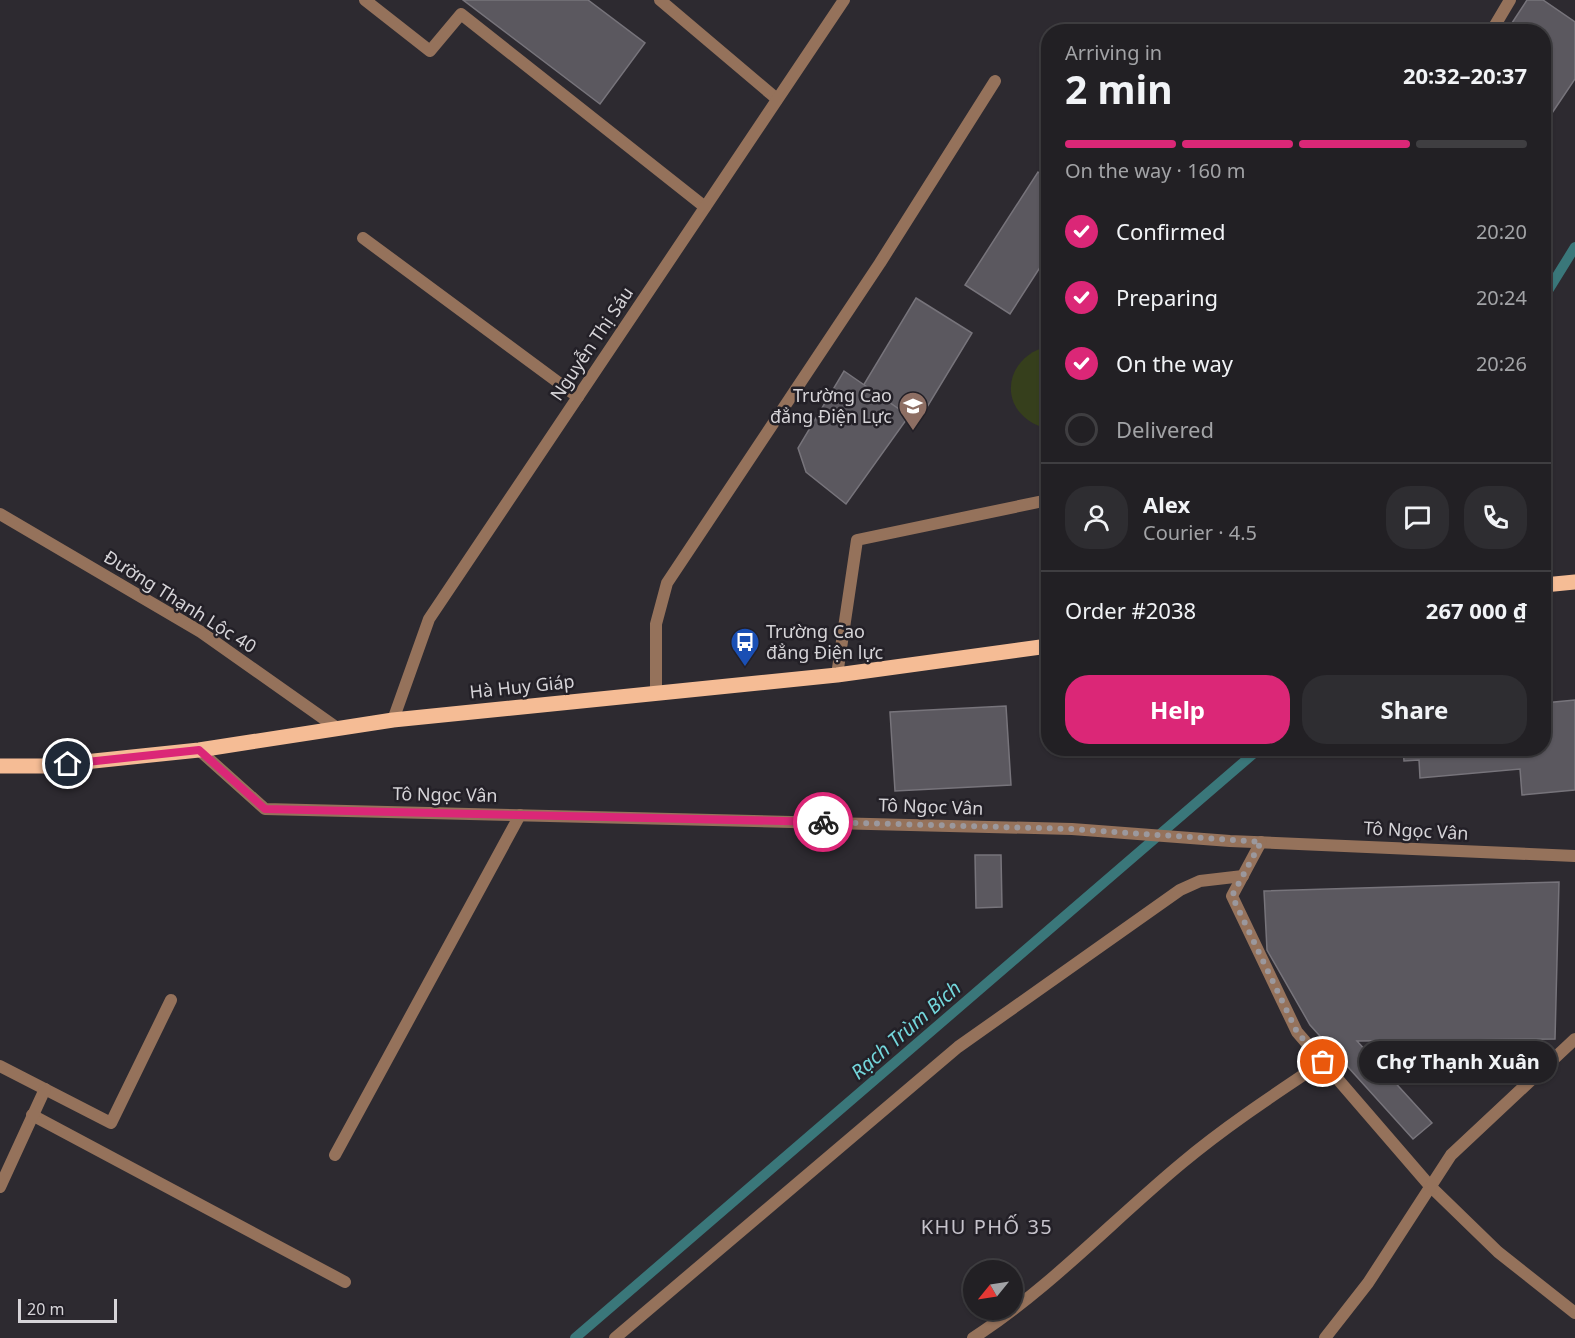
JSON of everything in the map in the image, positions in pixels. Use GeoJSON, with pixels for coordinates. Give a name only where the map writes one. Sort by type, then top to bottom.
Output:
{"type":"FeatureCollection","features":[{"type":"Feature","properties":{"kind":"main road"},"geometry":{"type":"LineString","coordinates":[[1551,584],[1575,582]]}},
{"type":"Feature","properties":{"kind":"main road","name":"Hà Huy Giáp"},"geometry":{"type":"LineString","coordinates":[[0,766],[46,766],[199,750],[393,720],[837,675],[1041,647]]}},
{"type":"Feature","properties":{"kind":"street"},"geometry":{"type":"LineString","coordinates":[[365,0],[430,51],[461,14],[705,207]]}},
{"type":"Feature","properties":{"kind":"street"},"geometry":{"type":"LineString","coordinates":[[660,0],[777,99]]}},
{"type":"Feature","properties":{"kind":"street","name":"Nguyễn Thị Sáu"},"geometry":{"type":"LineString","coordinates":[[393,720],[429,620],[844,0]]}},
{"type":"Feature","properties":{"kind":"street"},"geometry":{"type":"LineString","coordinates":[[1496,24],[1510,0]]}},
{"type":"Feature","properties":{"kind":"street"},"geometry":{"type":"LineString","coordinates":[[656,693],[657,624],[667,583],[880,263],[995,81]]}},
{"type":"Feature","properties":{"kind":"street"},"geometry":{"type":"LineString","coordinates":[[363,238],[578,398]]}},
{"type":"Feature","properties":{"kind":"street"},"geometry":{"type":"LineString","coordinates":[[837,675],[857,540],[1041,501]]}},
{"type":"Feature","properties":{"kind":"street","name":"Đường Thạnh Lộc 40"},"geometry":{"type":"LineString","coordinates":[[0,514],[201,632],[337,728]]}},
{"type":"Feature","properties":{"kind":"street","name":"Tô Ngọc Vân"},"geometry":{"type":"LineString","coordinates":[[199,750],[265,809],[1072,829],[1230,841],[1575,856]]}},
{"type":"Feature","properties":{"kind":"street"},"geometry":{"type":"LineString","coordinates":[[335,1155],[520,815]]}},
{"type":"Feature","properties":{"kind":"street"},"geometry":{"type":"LineString","coordinates":[[1261,842],[1232,896],[1297,1032],[1430,1186],[1498,1252],[1575,1313]]}},
{"type":"Feature","properties":{"kind":"street"},"geometry":{"type":"LineString","coordinates":[[615,1338],[958,1047],[1180,890],[1200,881],[1243,876]]}},
{"type":"Feature","properties":{"kind":"street"},"geometry":{"type":"LineString","coordinates":[[0,1066],[111,1123],[171,1000]]}},
{"type":"Feature","properties":{"kind":"street"},"geometry":{"type":"LineString","coordinates":[[1325,1338],[1368,1283],[1451,1155],[1575,1039]]}},
{"type":"Feature","properties":{"kind":"street"},"geometry":{"type":"LineString","coordinates":[[973,1338],[1008,1316],[1183,1161],[1256,1107],[1323,1062]]}},
{"type":"Feature","properties":{"kind":"street"},"geometry":{"type":"LineString","coordinates":[[0,1187],[45,1089]]}},
{"type":"Feature","properties":{"kind":"street"},"geometry":{"type":"LineString","coordinates":[[32,1115],[345,1282]]}},
{"type":"Feature","properties":{"kind":"green space"},"geometry":{"type":"Polygon","coordinates":[[[1041,349],[1041,426],[1032,423],[1020,413],[1013,401],[1011,388],[1013,375],[1020,363],[1041,349]]]}},
{"type":"Feature","properties":{"kind":"building"},"geometry":{"type":"Polygon","coordinates":[[[463,0],[588,0],[645,43],[600,104],[463,0]]]}},
{"type":"Feature","properties":{"kind":"building"},"geometry":{"type":"Polygon","coordinates":[[[1527,0],[1543,0],[1575,22],[1575,79],[1551,115],[1551,24],[1511,24],[1527,0]]]}},
{"type":"Feature","properties":{"kind":"building"},"geometry":{"type":"Polygon","coordinates":[[[1038,172],[1041,174],[1041,266],[1010,314],[965,285],[1038,172]]]}},
{"type":"Feature","properties":{"kind":"building"},"geometry":{"type":"Polygon","coordinates":[[[916,298],[972,333],[918,422],[863,386],[916,298]]]}},
{"type":"Feature","properties":{"kind":"building"},"geometry":{"type":"Polygon","coordinates":[[[844,371],[909,416],[846,504],[806,472],[798,448],[844,371]]]}},
{"type":"Feature","properties":{"kind":"building"},"geometry":{"type":"Polygon","coordinates":[[[1575,700],[1575,790],[1522,795],[1520,769],[1420,778],[1419,760],[1404,761],[1404,756],[1551,756],[1551,702],[1575,700]]]}},
{"type":"Feature","properties":{"kind":"building"},"geometry":{"type":"Polygon","coordinates":[[[1006,706],[1011,785],[895,791],[890,712],[1006,706]]]}},
{"type":"Feature","properties":{"kind":"building"},"geometry":{"type":"Polygon","coordinates":[[[975,855],[1001,855],[1002,907],[976,908],[975,855]]]}},
{"type":"Feature","properties":{"kind":"building"},"geometry":{"type":"Polygon","coordinates":[[[1559,882],[1555,1039],[1357,1041],[1432,1123],[1413,1139],[1310,1025],[1267,950],[1264,891],[1559,882]]]}},
{"type":"Feature","properties":{"kind":"waterway","name":"Rạch Trùm Bích"},"geometry":{"type":"LineString","coordinates":[[1551,286],[1575,247]]}},
{"type":"Feature","properties":{"kind":"waterway","name":"Rạch Trùm Bích"},"geometry":{"type":"LineString","coordinates":[[575,1338],[1251,756]]}},
{"type":"Feature","properties":{"kind":"way so far"},"geometry":{"type":"LineString","coordinates":[[823,822],[1072,829],[1261,842],[1232,896],[1297,1032],[1323,1062]]}},
{"type":"Feature","properties":{"kind":"place","name":"Trường Cao đẳng Điện Lực"},"geometry":{"type":"Point","coordinates":[913,432]}},
{"type":"Feature","properties":{"kind":"place","name":"Trường Cao đẳng Điện lực"},"geometry":{"type":"Point","coordinates":[745,668]}},
{"type":"Feature","properties":{"kind":"place","name":"Chợ Thạnh Xuân"},"geometry":{"type":"Point","coordinates":[1323,1062]}},
{"type":"Feature","properties":{"kind":"district","name":"KHU PHỐ 35"},"geometry":{"type":"Point","coordinates":[987,1227]}},
{"type":"Feature","properties":{"kind":"route"},"geometry":{"type":"LineString","coordinates":[[68,764],[199,750],[265,809],[823,822]]}}]}
